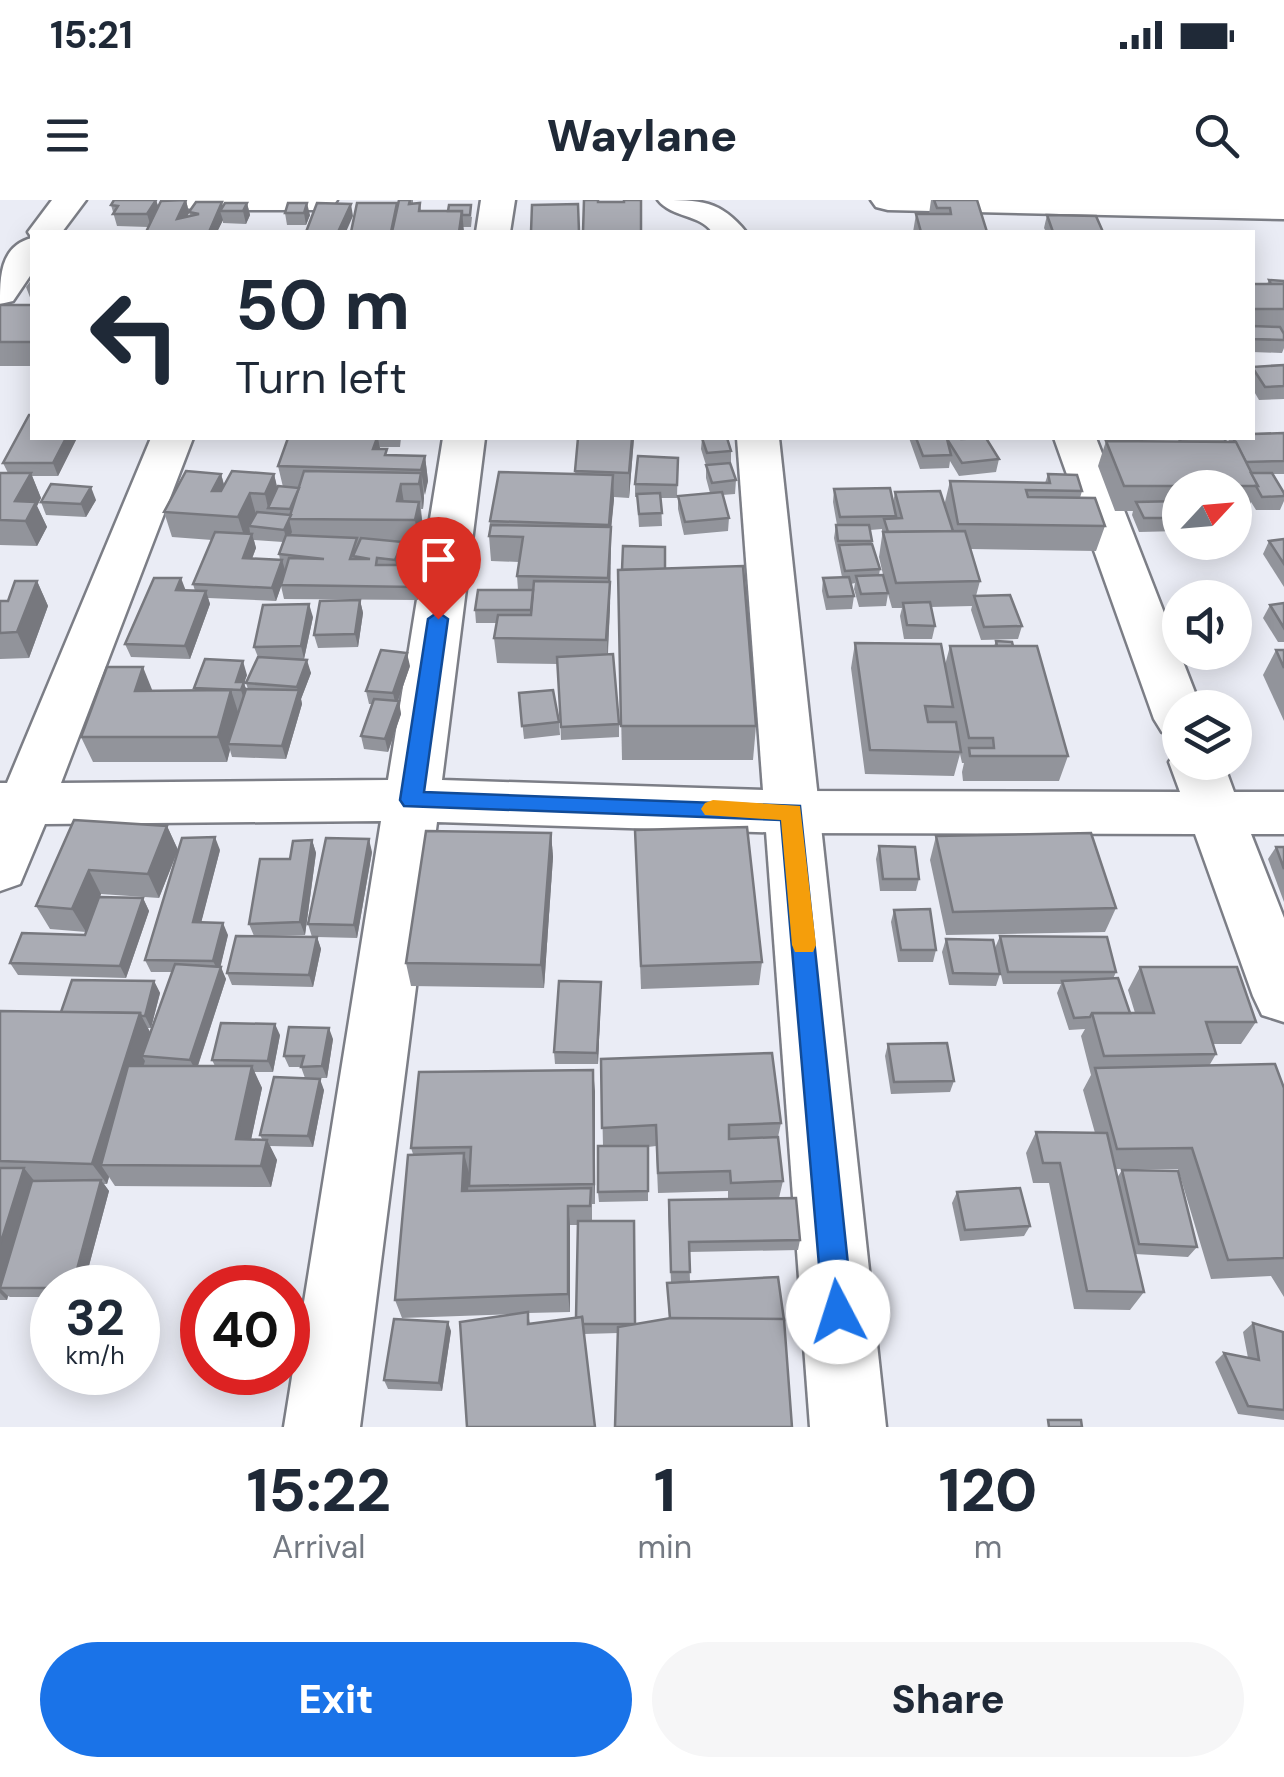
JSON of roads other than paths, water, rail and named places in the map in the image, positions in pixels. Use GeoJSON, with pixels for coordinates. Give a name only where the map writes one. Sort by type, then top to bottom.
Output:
{"type":"FeatureCollection","features":[{"type":"Feature","properties":{"kind":"street"},"geometry":{"type":"LineString","coordinates":[[46,230],[69,200]]}},
{"type":"Feature","properties":{"kind":"street"},"geometry":{"type":"LineString","coordinates":[[195,200],[320,200]]}},
{"type":"Feature","properties":{"kind":"street"},"geometry":{"type":"LineString","coordinates":[[494,230],[498,200]]}},
{"type":"Feature","properties":{"kind":"street"},"geometry":{"type":"LineString","coordinates":[[675,200],[719,218],[728,230]]}},
{"type":"Feature","properties":{"kind":"street"},"geometry":{"type":"LineString","coordinates":[[888,200],[993,218],[1274,213]]}},
{"type":"Feature","properties":{"kind":"street"},"geometry":{"type":"LineString","coordinates":[[255,230],[267,201]]}},
{"type":"Feature","properties":{"kind":"street"},"geometry":{"type":"LineString","coordinates":[[0,293],[30,252]]}},
{"type":"Feature","properties":{"kind":"street"},"geometry":{"type":"LineString","coordinates":[[0,868],[13,804],[171,440]]}},
{"type":"Feature","properties":{"kind":"street"},"geometry":{"type":"LineString","coordinates":[[322,1427],[464,440]]}},
{"type":"Feature","properties":{"kind":"street"},"geometry":{"type":"LineString","coordinates":[[758,440],[848,1427]]}},
{"type":"Feature","properties":{"kind":"street"},"geometry":{"type":"LineString","coordinates":[[1076,440],[1169,690]]}},
{"type":"Feature","properties":{"kind":"street"},"geometry":{"type":"LineString","coordinates":[[13,804],[412,800],[792,812],[1206,788],[1284,813]]}},
{"type":"Feature","properties":{"kind":"street"},"geometry":{"type":"LineString","coordinates":[[1206,788],[1284,996]]}}]}
